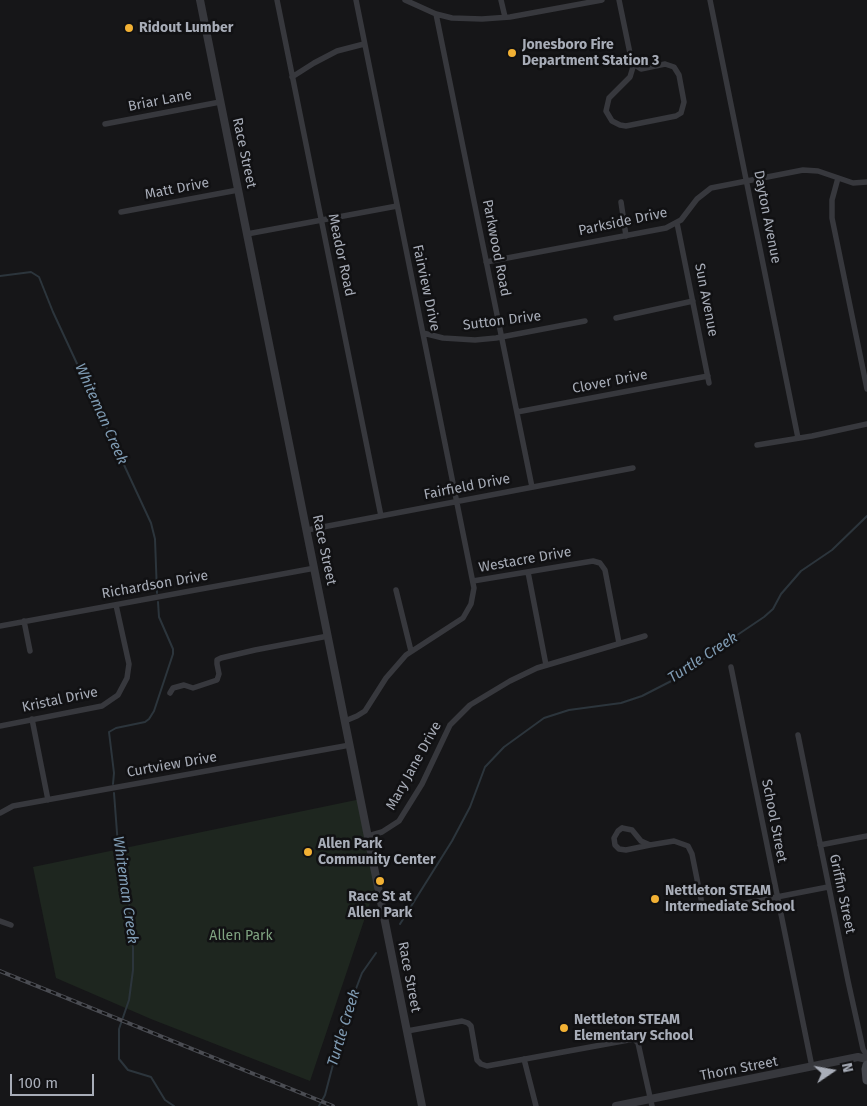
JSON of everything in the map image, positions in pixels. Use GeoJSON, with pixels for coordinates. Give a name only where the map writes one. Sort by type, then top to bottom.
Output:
{"type":"FeatureCollection","features":[{"type":"Feature","properties":{"kind":"main road"},"geometry":{"type":"LineString","coordinates":[[867,1065],[867,1080]]}},
{"type":"Feature","properties":{"kind":"street","name":"Race Street"},"geometry":{"type":"LineString","coordinates":[[200,0],[422,1106]]}},
{"type":"Feature","properties":{"kind":"street","name":"Meador Road"},"geometry":{"type":"LineString","coordinates":[[277,0],[381,516]]}},
{"type":"Feature","properties":{"kind":"street","name":"Fairview Drive"},"geometry":{"type":"LineString","coordinates":[[356,0],[473,581]]}},
{"type":"Feature","properties":{"kind":"street"},"geometry":{"type":"LineString","coordinates":[[405,0],[436,14],[460,19],[505,18],[602,0]]}},
{"type":"Feature","properties":{"kind":"street"},"geometry":{"type":"LineString","coordinates":[[501,0],[505,18]]}},
{"type":"Feature","properties":{"kind":"street"},"geometry":{"type":"LineString","coordinates":[[619,0],[632,62],[641,69],[665,64],[674,67],[679,75],[684,102],[681,113],[676,116],[626,126],[612,120],[606,111],[609,98],[630,77],[632,67],[635,66]]}},
{"type":"Feature","properties":{"kind":"street","name":"Dayton Avenue"},"geometry":{"type":"LineString","coordinates":[[710,0],[798,438]]}},
{"type":"Feature","properties":{"kind":"street","name":"Parkwood Road"},"geometry":{"type":"LineString","coordinates":[[436,14],[532,487]]}},
{"type":"Feature","properties":{"kind":"street"},"geometry":{"type":"LineString","coordinates":[[292,78],[314,63],[337,51],[364,44]]}},
{"type":"Feature","properties":{"kind":"street","name":"Briar Lane"},"geometry":{"type":"LineString","coordinates":[[105,124],[220,102]]}},
{"type":"Feature","properties":{"kind":"street","name":"Parkside Drive"},"geometry":{"type":"LineString","coordinates":[[486,262],[666,228],[677,223],[705,191],[710,188],[803,170],[818,171],[853,183],[867,182]]}},
{"type":"Feature","properties":{"kind":"street"},"geometry":{"type":"LineString","coordinates":[[838,178],[832,200],[832,218],[867,389]]}},
{"type":"Feature","properties":{"kind":"street","name":"Matt Drive"},"geometry":{"type":"LineString","coordinates":[[121,212],[238,190]]}},
{"type":"Feature","properties":{"kind":"street"},"geometry":{"type":"LineString","coordinates":[[621,202],[626,236]]}},
{"type":"Feature","properties":{"kind":"street"},"geometry":{"type":"LineString","coordinates":[[247,234],[397,206]]}},
{"type":"Feature","properties":{"kind":"street","name":"Sun Avenue"},"geometry":{"type":"LineString","coordinates":[[677,223],[709,380]]}},
{"type":"Feature","properties":{"kind":"street"},"geometry":{"type":"LineString","coordinates":[[616,318],[693,301]]}},
{"type":"Feature","properties":{"kind":"street","name":"Sutton Drive"},"geometry":{"type":"LineString","coordinates":[[423,333],[459,340],[475,340],[585,321]]}},
{"type":"Feature","properties":{"kind":"street","name":"Clover Drive"},"geometry":{"type":"LineString","coordinates":[[517,412],[709,380]]}},
{"type":"Feature","properties":{"kind":"street"},"geometry":{"type":"LineString","coordinates":[[757,445],[867,424]]}},
{"type":"Feature","properties":{"kind":"street","name":"Fairfield Drive"},"geometry":{"type":"LineString","coordinates":[[306,530],[633,468]]}},
{"type":"Feature","properties":{"kind":"street","name":"Westacre Drive"},"geometry":{"type":"LineString","coordinates":[[345,721],[365,711],[399,661],[411,651],[463,618],[473,596],[473,581],[593,560],[600,563],[604,570],[619,643]]}},
{"type":"Feature","properties":{"kind":"street","name":"Richardson Drive"},"geometry":{"type":"LineString","coordinates":[[0,626],[314,568]]}},
{"type":"Feature","properties":{"kind":"street"},"geometry":{"type":"LineString","coordinates":[[528,572],[546,665]]}},
{"type":"Feature","properties":{"kind":"street"},"geometry":{"type":"LineString","coordinates":[[396,590],[411,651]]}},
{"type":"Feature","properties":{"kind":"street","name":"Kristal Drive"},"geometry":{"type":"LineString","coordinates":[[0,726],[32,718],[102,706],[114,699],[123,689],[129,664],[116,604]]}},
{"type":"Feature","properties":{"kind":"street"},"geometry":{"type":"LineString","coordinates":[[24,621],[30,651]]}},
{"type":"Feature","properties":{"kind":"street"},"geometry":{"type":"LineString","coordinates":[[170,694],[172,688],[184,685],[193,688],[217,680],[219,674],[217,660],[221,658],[328,636]]}},
{"type":"Feature","properties":{"kind":"street","name":"Mary Jane Drive"},"geometry":{"type":"LineString","coordinates":[[368,836],[382,832],[399,821],[422,784],[450,725],[460,713],[475,702],[510,681],[546,665],[645,636]]}},
{"type":"Feature","properties":{"kind":"street","name":"School Street"},"geometry":{"type":"LineString","coordinates":[[731,667],[812,1067]]}},
{"type":"Feature","properties":{"kind":"street"},"geometry":{"type":"LineString","coordinates":[[32,718],[48,800]]}},
{"type":"Feature","properties":{"kind":"street","name":"Griffin Street"},"geometry":{"type":"LineString","coordinates":[[798,735],[862,1049],[867,1057]]}},
{"type":"Feature","properties":{"kind":"street","name":"Curtview Drive"},"geometry":{"type":"LineString","coordinates":[[0,813],[13,806],[350,745]]}},
{"type":"Feature","properties":{"kind":"street"},"geometry":{"type":"LineString","coordinates":[[650,845],[641,841],[628,828],[622,828],[614,838],[618,849],[626,850],[674,841],[686,845],[692,854],[701,901],[705,908],[712,910],[828,887]]}},
{"type":"Feature","properties":{"kind":"street"},"geometry":{"type":"LineString","coordinates":[[820,845],[867,836]]}},
{"type":"Feature","properties":{"kind":"street"},"geometry":{"type":"LineString","coordinates":[[0,921],[11,925]]}},
{"type":"Feature","properties":{"kind":"street"},"geometry":{"type":"LineString","coordinates":[[407,1030],[462,1021],[468,1023],[477,1060],[480,1064],[487,1066],[634,1039],[638,1043],[651,1103]]}},
{"type":"Feature","properties":{"kind":"street","name":"Thorn Street"},"geometry":{"type":"LineString","coordinates":[[616,1106],[651,1103],[812,1067],[867,1057]]}},
{"type":"Feature","properties":{"kind":"street"},"geometry":{"type":"LineString","coordinates":[[524,1059],[536,1106]]}},
{"type":"Feature","properties":{"kind":"green space","name":"Allen Park"},"geometry":{"type":"Polygon","coordinates":[[[361,799],[377,882],[310,1081],[151,1019],[56,978],[33,867],[361,799]]]}},
{"type":"Feature","properties":{"kind":"waterway","name":"Whiteman Creek"},"geometry":{"type":"LineString","coordinates":[[0,276],[31,272],[39,277],[53,312],[151,523],[155,539],[157,593]]}},
{"type":"Feature","properties":{"kind":"waterway","name":"Turtle Creek"},"geometry":{"type":"LineString","coordinates":[[400,924],[452,841],[470,807],[485,767],[504,747],[544,718],[569,710],[621,703],[642,696],[683,675],[718,648],[764,617],[773,609],[781,594],[801,571],[832,550],[867,516]]}},
{"type":"Feature","properties":{"kind":"waterway","name":"Whiteman Creek"},"geometry":{"type":"LineString","coordinates":[[113,784],[114,773],[109,732],[116,728],[145,722],[149,719],[154,711],[173,654],[173,649],[159,617],[158,602]]}},
{"type":"Feature","properties":{"kind":"waterway","name":"Whiteman Creek"},"geometry":{"type":"LineString","coordinates":[[114,793],[119,859],[127,882],[133,948],[133,970],[129,1000],[119,1029],[119,1059],[128,1070],[151,1077],[165,1100],[174,1106]]}},
{"type":"Feature","properties":{"kind":"waterway","name":"Turtle Creek"},"geometry":{"type":"LineString","coordinates":[[319,1106],[325,1095],[346,1015],[362,973],[376,953]]}},
{"type":"Feature","properties":{"kind":"railway"},"geometry":{"type":"LineString","coordinates":[[0,971],[333,1106]]}},
{"type":"Feature","properties":{"kind":"place","name":"Ridout Lumber"},"geometry":{"type":"Point","coordinates":[129,28]}},
{"type":"Feature","properties":{"kind":"place","name":"Jonesboro Fire Department Station 3"},"geometry":{"type":"Point","coordinates":[512,53]}},
{"type":"Feature","properties":{"kind":"place","name":"Allen Park Community Center"},"geometry":{"type":"Point","coordinates":[308,852]}},
{"type":"Feature","properties":{"kind":"place","name":"Race St at Allen Park"},"geometry":{"type":"Point","coordinates":[380,881]}},
{"type":"Feature","properties":{"kind":"place","name":"Nettleton STEAM Intermediate School"},"geometry":{"type":"Point","coordinates":[655,899]}},
{"type":"Feature","properties":{"kind":"place","name":"Nettleton STEAM Elementary School"},"geometry":{"type":"Point","coordinates":[564,1028]}}]}
